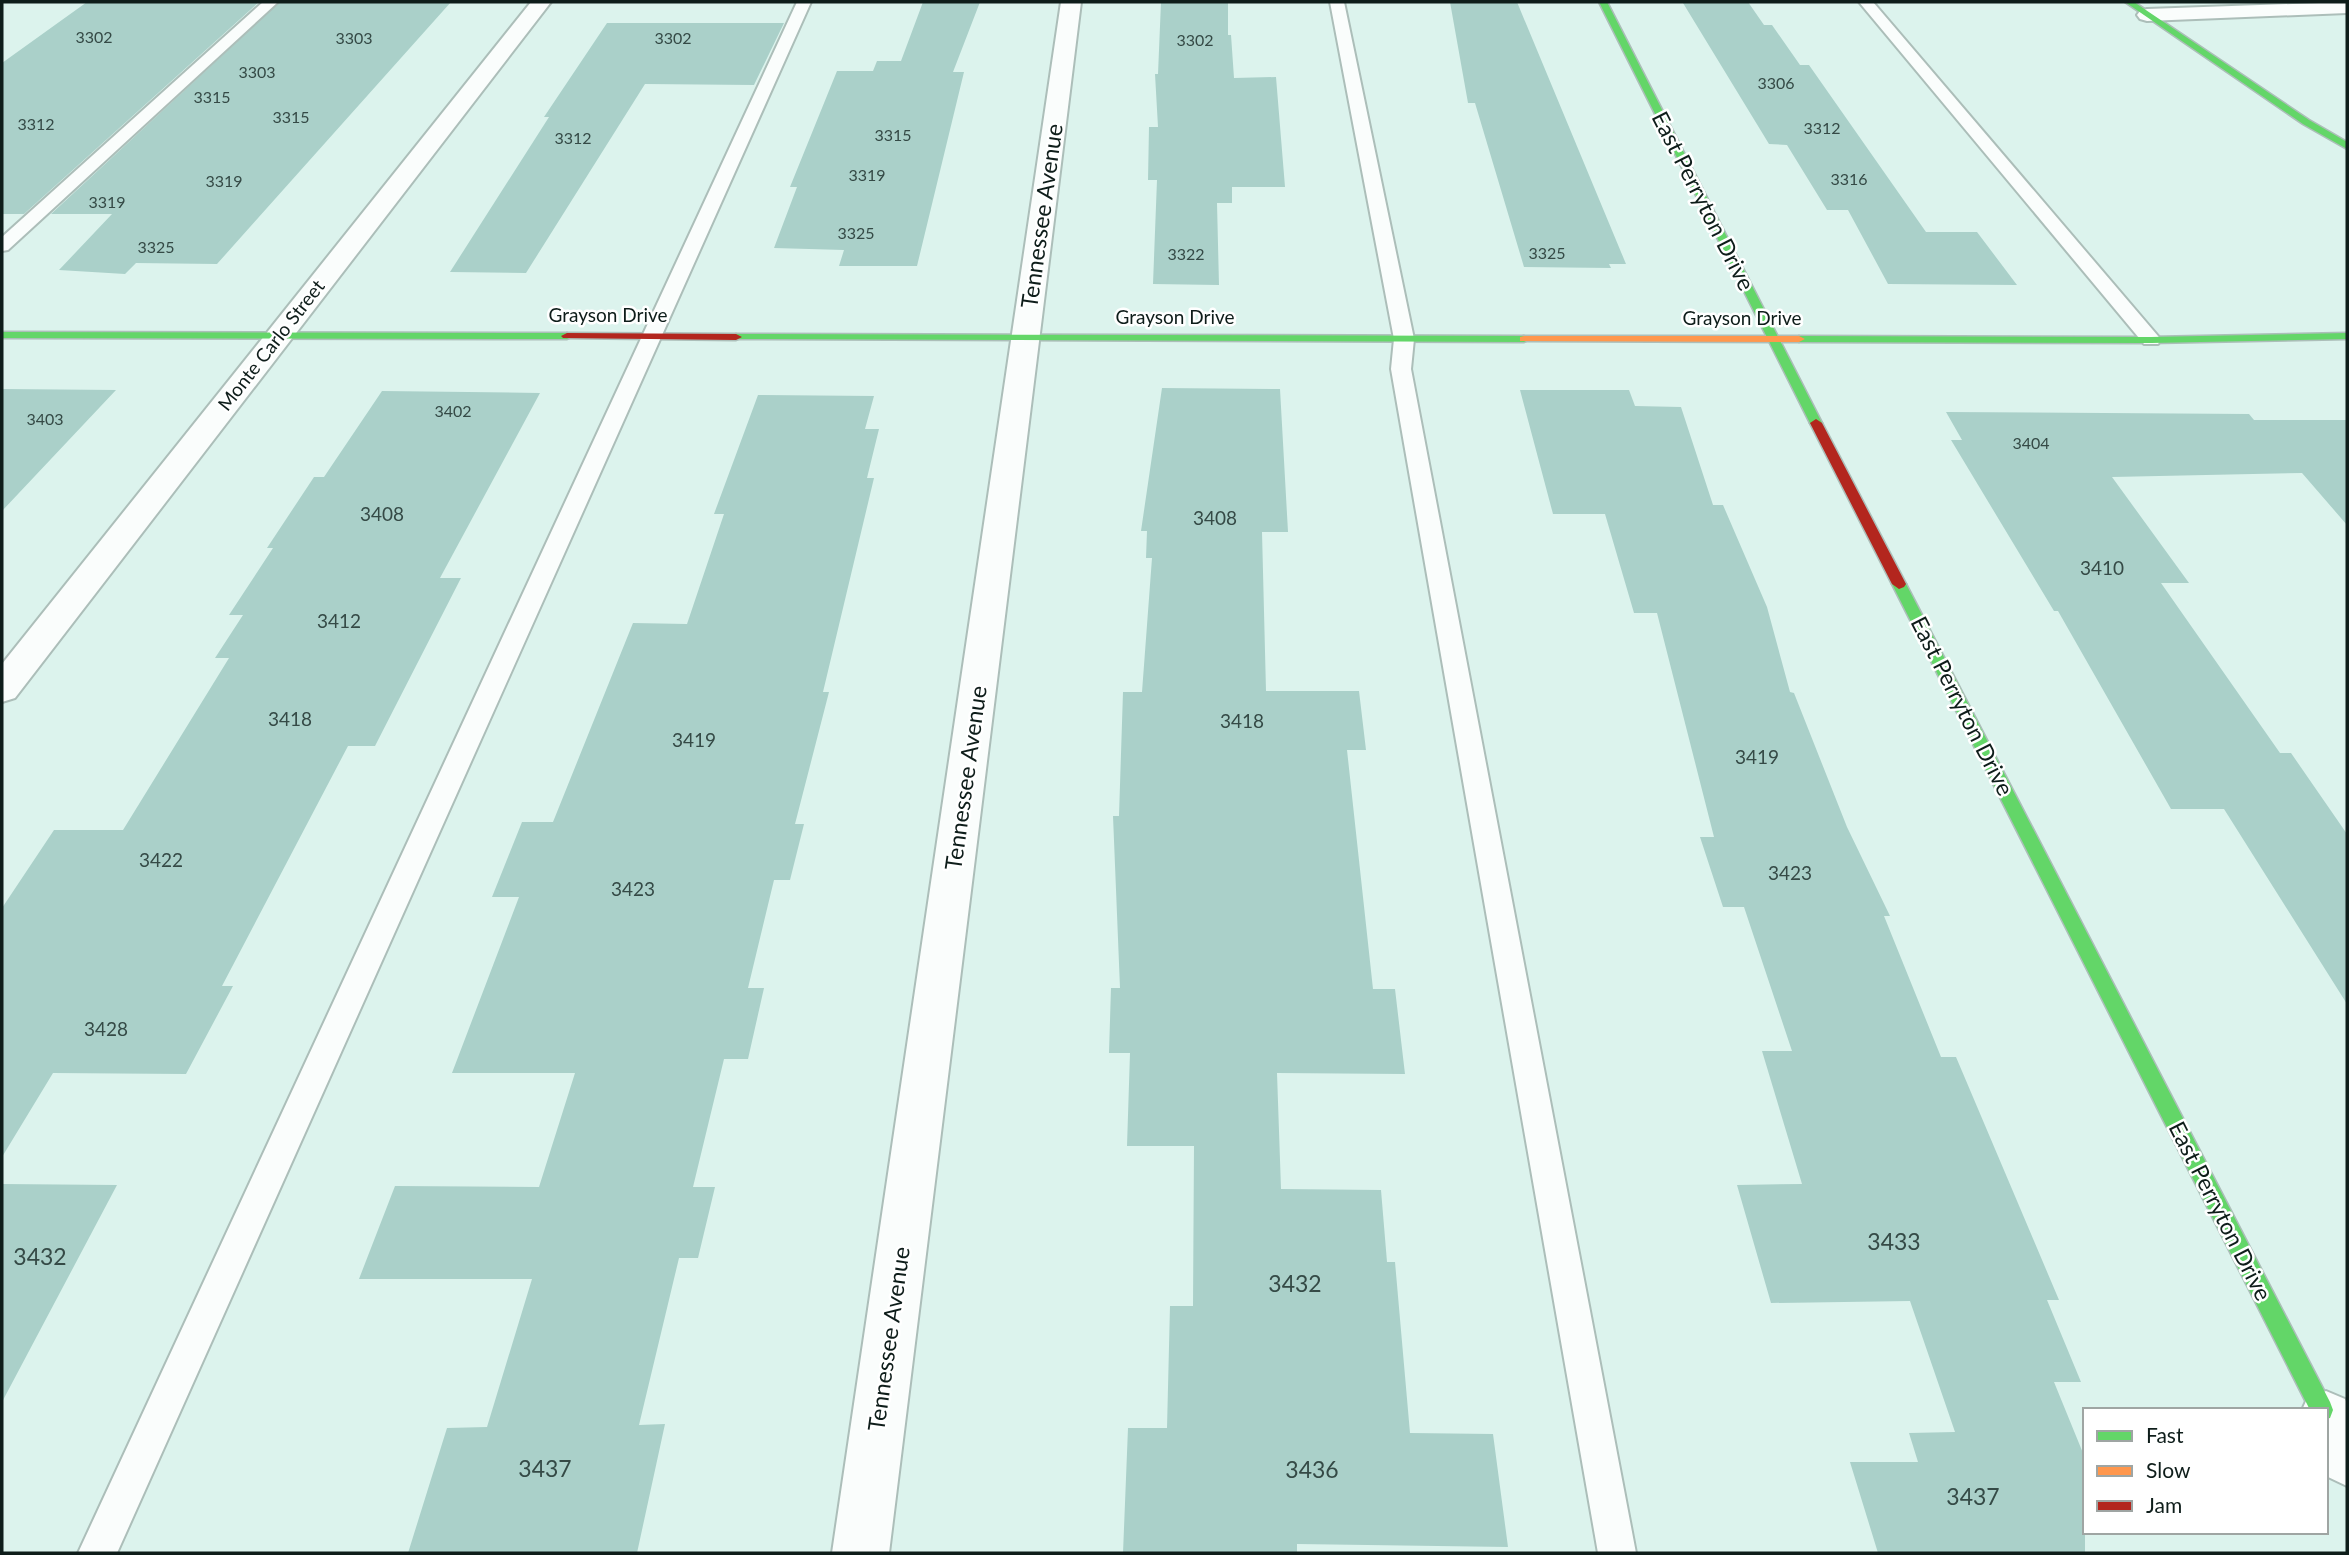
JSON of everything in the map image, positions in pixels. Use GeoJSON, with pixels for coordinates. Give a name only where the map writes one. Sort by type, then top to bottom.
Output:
{"type":"FeatureCollection","features":[{"type":"Feature","properties":{"kind":"street","name":"Monte Carlo Street"},"geometry":{"type":"LineString","coordinates":[[2,689],[541,2]]}},
{"type":"Feature","properties":{"kind":"street","name":"Tennessee Avenue"},"geometry":{"type":"LineString","coordinates":[[860,1553],[1071,2]]}},
{"type":"Feature","properties":{"kind":"street","name":"East Perryton Drive"},"geometry":{"type":"LineString","coordinates":[[1603,2],[2321,1408]]}},
{"type":"Feature","properties":{"kind":"street"},"geometry":{"type":"LineString","coordinates":[[2129,2],[2347,146]]}},
{"type":"Feature","properties":{"kind":"street"},"geometry":{"type":"LineString","coordinates":[[2147,15],[2347,7]]}},
{"type":"Feature","properties":{"kind":"street","name":"Grayson Drive"},"geometry":{"type":"LineString","coordinates":[[2,335],[2151,340],[2347,335]]}},
{"type":"Feature","properties":{"kind":"street"},"geometry":{"type":"LineString","coordinates":[[2328,1422],[2347,1459]]}},
{"type":"Feature","properties":{"kind":"lane"},"geometry":{"type":"LineString","coordinates":[[2,246],[271,2]]}},
{"type":"Feature","properties":{"kind":"lane"},"geometry":{"type":"LineString","coordinates":[[97,1553],[804,2]]}},
{"type":"Feature","properties":{"kind":"lane"},"geometry":{"type":"LineString","coordinates":[[1337,2],[1404,339],[1401,369],[1617,1553]]}},
{"type":"Feature","properties":{"kind":"lane"},"geometry":{"type":"LineString","coordinates":[[1866,2],[2151,340]]}},
{"type":"Feature","properties":{"kind":"building"},"geometry":{"type":"Polygon","coordinates":[[[87,2],[259,2],[24,214],[2,214],[2,63],[87,2]]]}},
{"type":"Feature","properties":{"kind":"building"},"geometry":{"type":"Polygon","coordinates":[[[280,2],[451,2],[217,264],[136,263],[125,274],[59,270],[112,214],[51,214],[280,2]]]}},
{"type":"Feature","properties":{"kind":"building"},"geometry":{"type":"Polygon","coordinates":[[[923,2],[980,2],[953,72],[964,72],[917,266],[839,266],[844,250],[774,248],[797,187],[790,187],[837,71],[873,71],[877,61],[901,61],[923,2]]]}},
{"type":"Feature","properties":{"kind":"building"},"geometry":{"type":"Polygon","coordinates":[[[1161,2],[1228,2],[1228,35],[1231,35],[1234,78],[1276,77],[1285,187],[1232,187],[1232,203],[1217,203],[1219,285],[1153,284],[1157,180],[1148,180],[1149,127],[1158,127],[1155,74],[1158,74],[1161,2]]]}},
{"type":"Feature","properties":{"kind":"building"},"geometry":{"type":"Polygon","coordinates":[[[1450,2],[1517,2],[1626,264],[1609,264],[1611,268],[1524,267],[1475,103],[1468,103],[1450,2]]]}},
{"type":"Feature","properties":{"kind":"building"},"geometry":{"type":"Polygon","coordinates":[[[1748,2],[1764,25],[1772,25],[1800,65],[1809,65],[1926,232],[1977,232],[2017,285],[1888,284],[1848,210],[1827,210],[1787,145],[1769,144],[1683,3],[1748,2]]]}},
{"type":"Feature","properties":{"kind":"building"},"geometry":{"type":"Polygon","coordinates":[[[607,23],[784,23],[754,85],[645,84],[526,273],[450,272],[549,117],[544,117],[607,23]]]}},
{"type":"Feature","properties":{"kind":"building"},"geometry":{"type":"Polygon","coordinates":[[[1162,388],[1280,389],[1288,532],[1262,532],[1266,691],[1359,691],[1366,750],[1347,750],[1373,989],[1395,989],[1405,1074],[1277,1073],[1281,1189],[1381,1190],[1387,1262],[1395,1262],[1410,1433],[1493,1434],[1508,1547],[1297,1544],[1297,1553],[1123,1553],[1128,1428],[1167,1428],[1170,1306],[1193,1306],[1194,1146],[1127,1146],[1130,1053],[1109,1053],[1111,988],[1120,988],[1113,816],[1119,816],[1123,692],[1142,692],[1152,558],[1146,558],[1147,531],[1141,531],[1162,388]]]}},
{"type":"Feature","properties":{"kind":"building"},"geometry":{"type":"Polygon","coordinates":[[[2,389],[116,390],[2,511],[2,389]]]}},
{"type":"Feature","properties":{"kind":"building"},"geometry":{"type":"Polygon","coordinates":[[[1520,390],[1629,390],[1635,406],[1681,407],[1713,505],[1723,505],[1767,607],[1790,692],[1794,693],[1847,827],[1890,916],[1884,916],[1941,1057],[1956,1057],[2059,1300],[2047,1300],[2081,1382],[2054,1382],[2083,1453],[2085,1553],[1878,1553],[1850,1462],[1918,1462],[1909,1433],[1955,1432],[1910,1301],[1771,1303],[1737,1185],[1802,1184],[1762,1051],[1792,1051],[1744,907],[1723,907],[1700,837],[1714,837],[1657,613],[1634,613],[1605,514],[1553,514],[1520,390]]]}},
{"type":"Feature","properties":{"kind":"building"},"geometry":{"type":"Polygon","coordinates":[[[382,391],[540,393],[440,578],[461,578],[375,746],[348,746],[222,986],[233,986],[186,1074],[53,1073],[2,1157],[2,908],[54,830],[123,830],[229,658],[215,658],[243,615],[229,615],[273,548],[267,548],[314,477],[324,477],[382,391]]]}},
{"type":"Feature","properties":{"kind":"building"},"geometry":{"type":"Polygon","coordinates":[[[758,395],[874,396],[865,429],[879,429],[867,478],[874,478],[823,692],[829,692],[795,824],[804,824],[790,880],[774,880],[748,988],[764,988],[748,1059],[724,1059],[693,1187],[715,1187],[698,1258],[679,1258],[639,1425],[665,1424],[637,1553],[408,1553],[447,1428],[487,1427],[532,1279],[359,1279],[395,1186],[539,1187],[575,1073],[452,1073],[519,897],[492,897],[522,822],[553,822],[633,623],[687,624],[724,514],[714,514],[758,395]]]}},
{"type":"Feature","properties":{"kind":"building"},"geometry":{"type":"Polygon","coordinates":[[[1946,412],[2249,414],[2254,420],[2347,420],[2347,525],[2302,473],[2112,477],[2189,583],[2161,583],[2280,753],[2291,753],[2347,834],[2347,1004],[2224,809],[2171,809],[2058,611],[2054,611],[1951,440],[1962,440],[1946,412]]]}},
{"type":"Feature","properties":{"kind":"building"},"geometry":{"type":"Polygon","coordinates":[[[2,1184],[117,1185],[2,1402],[2,1184]]]}},
{"type":"Feature","properties":{"kind":"traffic: fast"},"geometry":{"type":"LineString","coordinates":[[1603,2],[1816,423]]}},
{"type":"Feature","properties":{"kind":"traffic: fast"},"geometry":{"type":"LineString","coordinates":[[2129,2],[2306,122],[2347,146]]}},
{"type":"Feature","properties":{"kind":"traffic: fast"},"geometry":{"type":"LineString","coordinates":[[2,335],[567,336]]}},
{"type":"Feature","properties":{"kind":"traffic: fast"},"geometry":{"type":"LineString","coordinates":[[1799,339],[2151,340],[2347,336]]}},
{"type":"Feature","properties":{"kind":"traffic: fast"},"geometry":{"type":"LineString","coordinates":[[736,337],[1524,339]]}},
{"type":"Feature","properties":{"kind":"traffic: fast"},"geometry":{"type":"LineString","coordinates":[[1899,584],[2321,1408]]}},
{"type":"Feature","properties":{"kind":"traffic: slow"},"geometry":{"type":"LineString","coordinates":[[1524,339],[1799,339]]}},
{"type":"Feature","properties":{"kind":"traffic: jam"},"geometry":{"type":"LineString","coordinates":[[567,336],[736,337]]}},
{"type":"Feature","properties":{"kind":"traffic: jam"},"geometry":{"type":"LineString","coordinates":[[1816,423],[1899,584]]}}]}
